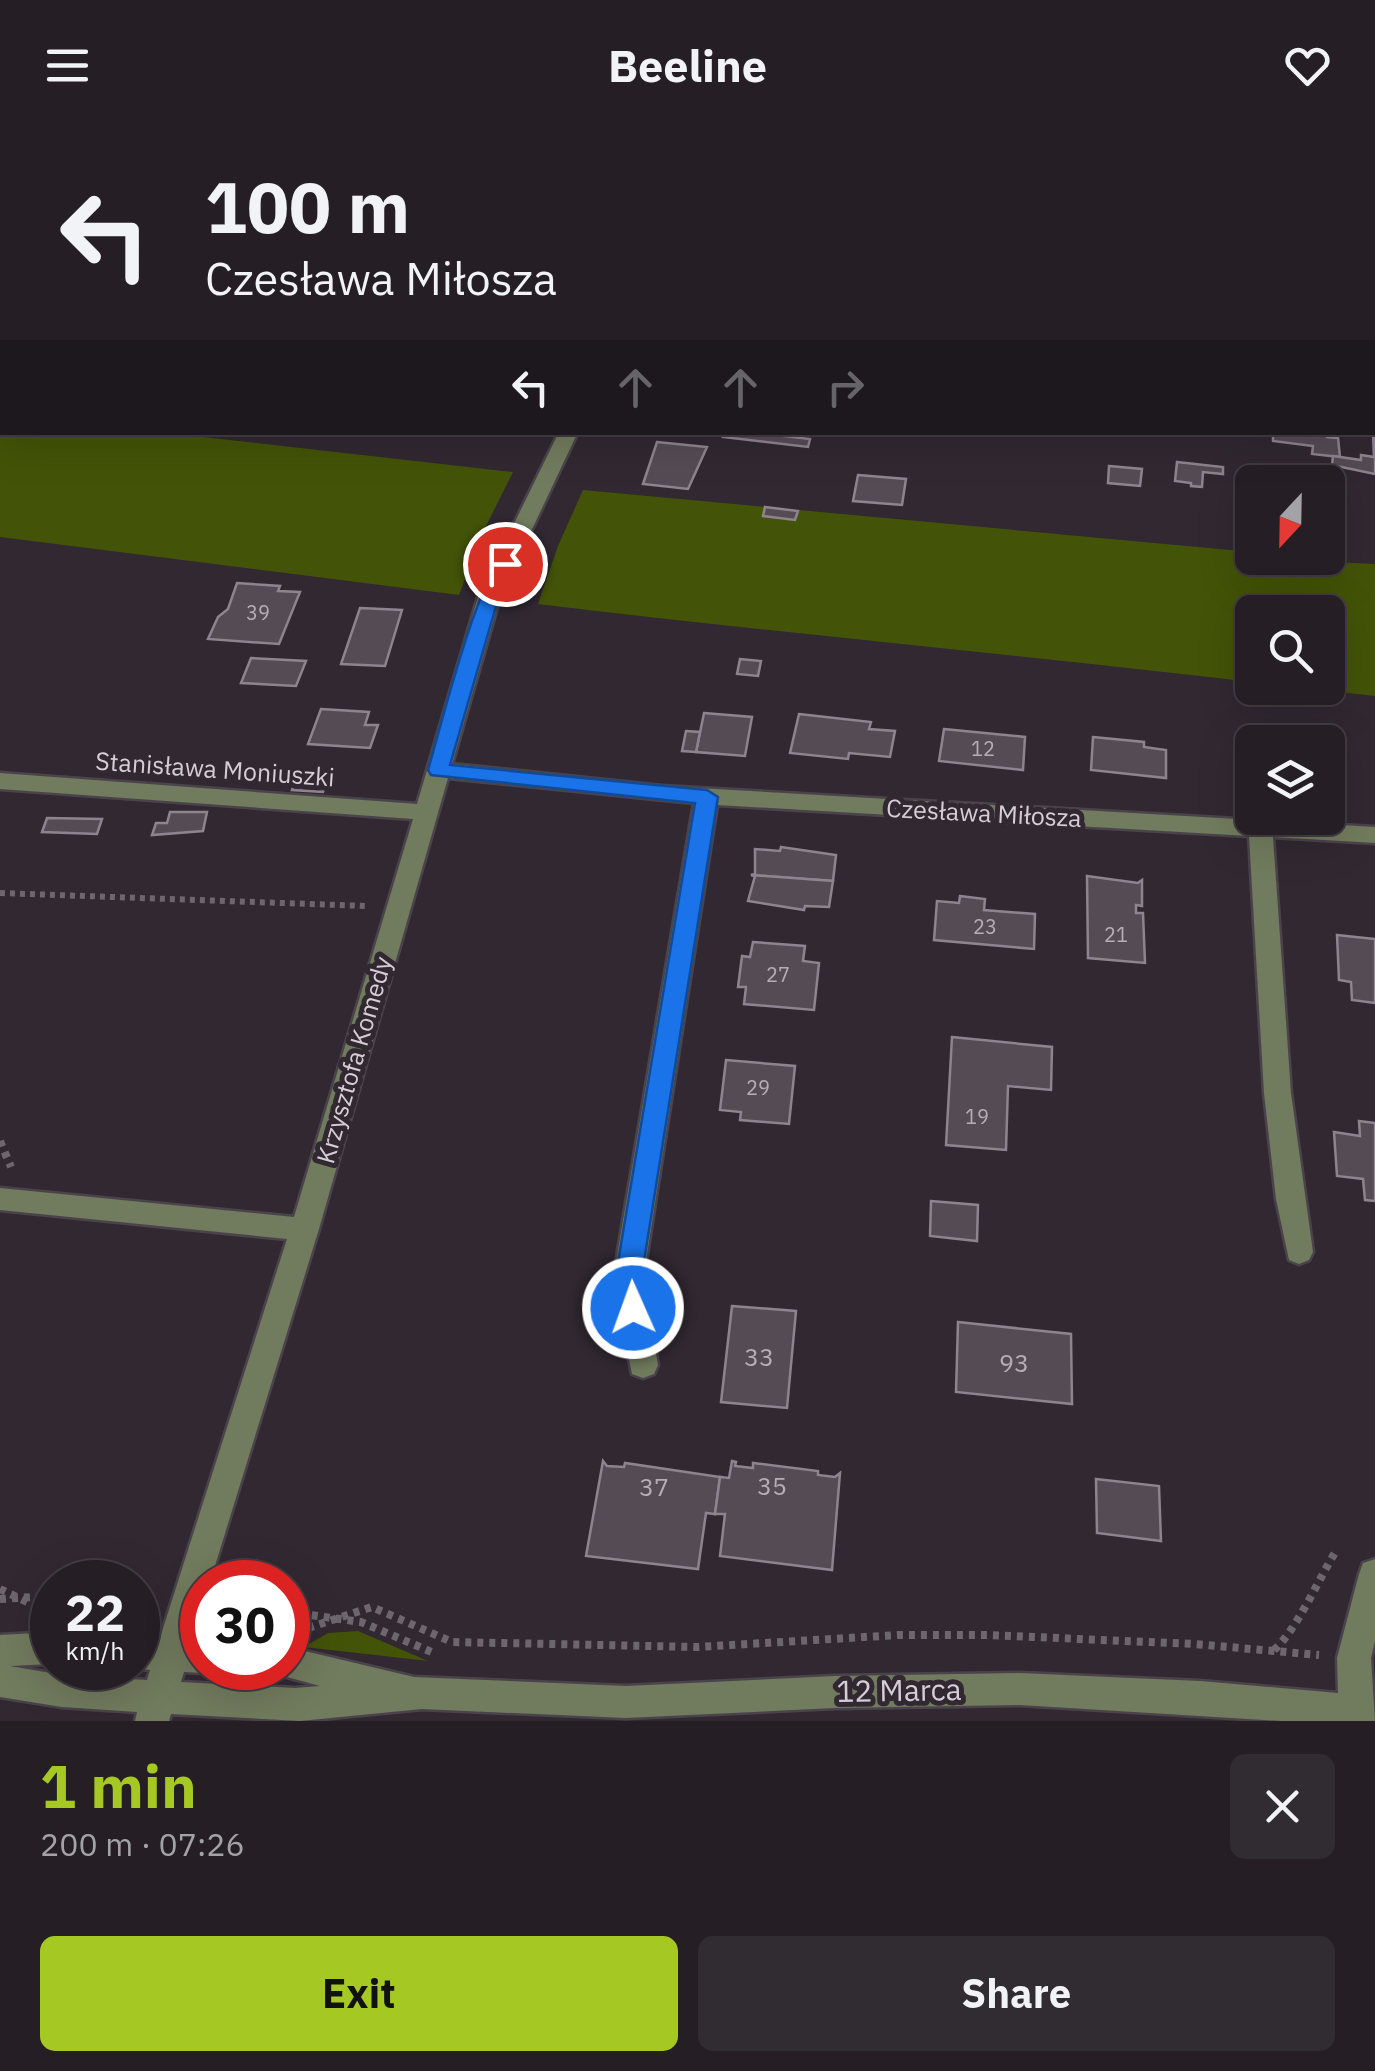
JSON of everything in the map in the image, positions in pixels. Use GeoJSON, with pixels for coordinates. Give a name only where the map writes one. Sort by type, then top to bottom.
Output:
{"type":"FeatureCollection","features":[{"type":"Feature","properties":{"kind":"street","name":"Krzysztofa Komedy"},"geometry":{"type":"LineString","coordinates":[[156,1709],[234,1446],[305,1229],[489,596],[568,435]]}},
{"type":"Feature","properties":{"kind":"street","name":"Czesława Miłosza"},"geometry":{"type":"LineString","coordinates":[[438,770],[707,797],[1235,826]]}},
{"type":"Feature","properties":{"kind":"street","name":"Stanisława Moniuszki"},"geometry":{"type":"LineString","coordinates":[[0,781],[426,812]]}},
{"type":"Feature","properties":{"kind":"street"},"geometry":{"type":"LineString","coordinates":[[643,1365],[628,1280],[707,797]]}},
{"type":"Feature","properties":{"kind":"street","name":"Czesława Miłosza"},"geometry":{"type":"LineString","coordinates":[[1345,833],[1375,835]]}},
{"type":"Feature","properties":{"kind":"street"},"geometry":{"type":"LineString","coordinates":[[1262,835],[1266,946],[1284,1172],[1298,1252]]}},
{"type":"Feature","properties":{"kind":"street"},"geometry":{"type":"LineString","coordinates":[[0,1199],[305,1229]]}},
{"type":"Feature","properties":{"kind":"street"},"geometry":{"type":"LineString","coordinates":[[1365,1712],[1354,1658],[1375,1574]]}},
{"type":"Feature","properties":{"kind":"street"},"geometry":{"type":"LineString","coordinates":[[0,1651],[30,1649]]}},
{"type":"Feature","properties":{"kind":"street","name":"12 Marca"},"geometry":{"type":"LineString","coordinates":[[310,1668],[422,1693]]}},
{"type":"Feature","properties":{"kind":"street","name":"12 Marca"},"geometry":{"type":"LineString","coordinates":[[0,1681],[156,1709],[295,1705],[422,1693],[626,1702],[836,1692],[1020,1689],[1200,1697],[1365,1712]]}},
{"type":"Feature","properties":{"kind":"path"},"geometry":{"type":"LineString","coordinates":[[0,893],[398,908]]}},
{"type":"Feature","properties":{"kind":"path"},"geometry":{"type":"LineString","coordinates":[[1271,1651],[1289,1636],[1303,1604],[1336,1551]]}},
{"type":"Feature","properties":{"kind":"path"},"geometry":{"type":"LineString","coordinates":[[0,1589],[30,1603]]}},
{"type":"Feature","properties":{"kind":"path"},"geometry":{"type":"LineString","coordinates":[[0,1599],[30,1597]]}},
{"type":"Feature","properties":{"kind":"path"},"geometry":{"type":"LineString","coordinates":[[310,1627],[372,1608],[452,1642],[698,1647],[933,1634],[1088,1637],[1354,1658]]}},
{"type":"Feature","properties":{"kind":"green space"},"geometry":{"type":"Polygon","coordinates":[[[0,435],[186,435],[513,472],[481,536],[459,595],[0,537],[0,435]]]}},
{"type":"Feature","properties":{"kind":"green space"},"geometry":{"type":"Polygon","coordinates":[[[583,490],[1235,550],[1235,575],[1345,575],[1345,563],[1375,564],[1375,696],[1345,693],[1345,595],[1235,595],[1235,680],[538,604],[583,490]]]}},
{"type":"Feature","properties":{"kind":"green space"},"geometry":{"type":"Polygon","coordinates":[[[358,1631],[428,1661],[310,1648],[310,1644],[328,1633],[358,1631]]]}},
{"type":"Feature","properties":{"kind":"building"},"geometry":{"type":"Polygon","coordinates":[[[775,435],[810,439],[808,447],[723,437],[775,435]]]}},
{"type":"Feature","properties":{"kind":"building"},"geometry":{"type":"Polygon","coordinates":[[[1273,435],[1327,435],[1338,438],[1340,457],[1312,454],[1313,446],[1273,441],[1273,435]]]}},
{"type":"Feature","properties":{"kind":"building"},"geometry":{"type":"Polygon","coordinates":[[[1375,435],[1375,474],[1332,465],[1333,456],[1361,460],[1361,455],[1374,457],[1375,435]]]}},
{"type":"Feature","properties":{"kind":"building"},"geometry":{"type":"Polygon","coordinates":[[[657,442],[707,447],[688,489],[643,484],[657,442]]]}},
{"type":"Feature","properties":{"kind":"building"},"geometry":{"type":"Polygon","coordinates":[[[1177,462],[1223,467],[1223,474],[1203,472],[1202,487],[1191,486],[1175,481],[1177,462]]]}},
{"type":"Feature","properties":{"kind":"building"},"geometry":{"type":"Polygon","coordinates":[[[1109,466],[1142,469],[1140,486],[1108,483],[1109,466]]]}},
{"type":"Feature","properties":{"kind":"building"},"geometry":{"type":"Polygon","coordinates":[[[858,475],[906,479],[902,505],[853,501],[858,475]]]}},
{"type":"Feature","properties":{"kind":"building"},"geometry":{"type":"Polygon","coordinates":[[[765,507],[798,511],[795,520],[763,516],[765,507]]]}},
{"type":"Feature","properties":{"kind":"building"},"geometry":{"type":"Polygon","coordinates":[[[237,583],[280,586],[278,591],[300,592],[279,644],[208,639],[218,617],[228,609],[237,583]]]}},
{"type":"Feature","properties":{"kind":"building"},"geometry":{"type":"Polygon","coordinates":[[[360,608],[402,610],[385,666],[341,664],[360,608]]]}},
{"type":"Feature","properties":{"kind":"building"},"geometry":{"type":"Polygon","coordinates":[[[251,658],[306,661],[296,686],[241,683],[251,658]]]}},
{"type":"Feature","properties":{"kind":"building"},"geometry":{"type":"Polygon","coordinates":[[[740,659],[761,661],[758,676],[737,674],[740,659]]]}},
{"type":"Feature","properties":{"kind":"building"},"geometry":{"type":"Polygon","coordinates":[[[321,709],[369,712],[365,725],[378,725],[370,748],[308,744],[321,709]]]}},
{"type":"Feature","properties":{"kind":"building"},"geometry":{"type":"Polygon","coordinates":[[[704,713],[752,717],[745,756],[696,752],[704,713]]]}},
{"type":"Feature","properties":{"kind":"building"},"geometry":{"type":"Polygon","coordinates":[[[799,714],[871,722],[869,729],[895,731],[890,757],[849,753],[848,759],[790,753],[799,714]]]}},
{"type":"Feature","properties":{"kind":"building"},"geometry":{"type":"Polygon","coordinates":[[[944,729],[1025,737],[1023,770],[939,761],[944,729]]]}},
{"type":"Feature","properties":{"kind":"building"},"geometry":{"type":"Polygon","coordinates":[[[686,731],[700,732],[696,752],[682,751],[686,731]]]}},
{"type":"Feature","properties":{"kind":"building"},"geometry":{"type":"Polygon","coordinates":[[[1093,737],[1144,742],[1144,747],[1166,750],[1166,778],[1091,770],[1093,737]]]}},
{"type":"Feature","properties":{"kind":"building"},"geometry":{"type":"Polygon","coordinates":[[[298,774],[329,776],[323,792],[292,790],[298,774]]]}},
{"type":"Feature","properties":{"kind":"building"},"geometry":{"type":"Polygon","coordinates":[[[170,812],[207,812],[203,831],[152,835],[156,823],[167,823],[170,812]]]}},
{"type":"Feature","properties":{"kind":"building"},"geometry":{"type":"Polygon","coordinates":[[[47,818],[102,819],[97,834],[42,832],[47,818]]]}},
{"type":"Feature","properties":{"kind":"building"},"geometry":{"type":"Polygon","coordinates":[[[781,847],[836,855],[833,881],[751,875],[755,874],[755,849],[780,851],[781,847]]]}},
{"type":"Feature","properties":{"kind":"building"},"geometry":{"type":"Polygon","coordinates":[[[751,875],[833,881],[829,907],[805,906],[804,910],[748,901],[755,876],[751,875]]]}},
{"type":"Feature","properties":{"kind":"building"},"geometry":{"type":"Polygon","coordinates":[[[1087,876],[1138,883],[1142,880],[1142,906],[1136,905],[1136,913],[1143,913],[1145,963],[1088,958],[1087,876]]]}},
{"type":"Feature","properties":{"kind":"building"},"geometry":{"type":"Polygon","coordinates":[[[960,896],[985,899],[984,910],[1035,914],[1034,949],[934,940],[937,901],[959,903],[960,896]]]}},
{"type":"Feature","properties":{"kind":"building"},"geometry":{"type":"Polygon","coordinates":[[[1337,935],[1375,939],[1375,1003],[1352,1000],[1351,982],[1339,980],[1337,935]]]}},
{"type":"Feature","properties":{"kind":"building"},"geometry":{"type":"Polygon","coordinates":[[[753,942],[805,946],[803,961],[819,963],[814,1010],[744,1004],[746,987],[738,987],[742,956],[750,957],[753,942]]]}},
{"type":"Feature","properties":{"kind":"building"},"geometry":{"type":"Polygon","coordinates":[[[952,1037],[1052,1047],[1051,1090],[1008,1086],[1006,1150],[946,1145],[952,1037]]]}},
{"type":"Feature","properties":{"kind":"building"},"geometry":{"type":"Polygon","coordinates":[[[726,1060],[795,1066],[789,1124],[740,1120],[741,1112],[720,1110],[726,1060]]]}},
{"type":"Feature","properties":{"kind":"building"},"geometry":{"type":"Polygon","coordinates":[[[1359,1121],[1375,1123],[1375,1201],[1365,1200],[1363,1179],[1337,1176],[1334,1132],[1360,1136],[1359,1121]]]}},
{"type":"Feature","properties":{"kind":"building"},"geometry":{"type":"Polygon","coordinates":[[[931,1201],[978,1205],[977,1241],[930,1236],[931,1201]]]}},
{"type":"Feature","properties":{"kind":"building"},"geometry":{"type":"Polygon","coordinates":[[[732,1306],[796,1311],[787,1408],[721,1402],[732,1306]]]}},
{"type":"Feature","properties":{"kind":"building"},"geometry":{"type":"Polygon","coordinates":[[[958,1322],[1071,1334],[1072,1404],[956,1392],[958,1322]]]}},
{"type":"Feature","properties":{"kind":"building"},"geometry":{"type":"Polygon","coordinates":[[[603,1461],[607,1466],[624,1467],[625,1463],[720,1477],[715,1514],[706,1513],[698,1569],[586,1556],[603,1461]]]}},
{"type":"Feature","properties":{"kind":"building"},"geometry":{"type":"Polygon","coordinates":[[[732,1461],[735,1466],[753,1468],[753,1463],[818,1471],[818,1475],[835,1477],[840,1473],[832,1570],[720,1556],[725,1514],[715,1514],[720,1477],[729,1478],[732,1461]]]}},
{"type":"Feature","properties":{"kind":"building"},"geometry":{"type":"Polygon","coordinates":[[[1096,1479],[1159,1486],[1161,1541],[1097,1533],[1096,1479]]]}},
{"type":"Feature","properties":{"kind":"route"},"geometry":{"type":"LineString","coordinates":[[505,564],[489,596],[438,770],[707,797],[628,1280],[633,1308]]}}]}
